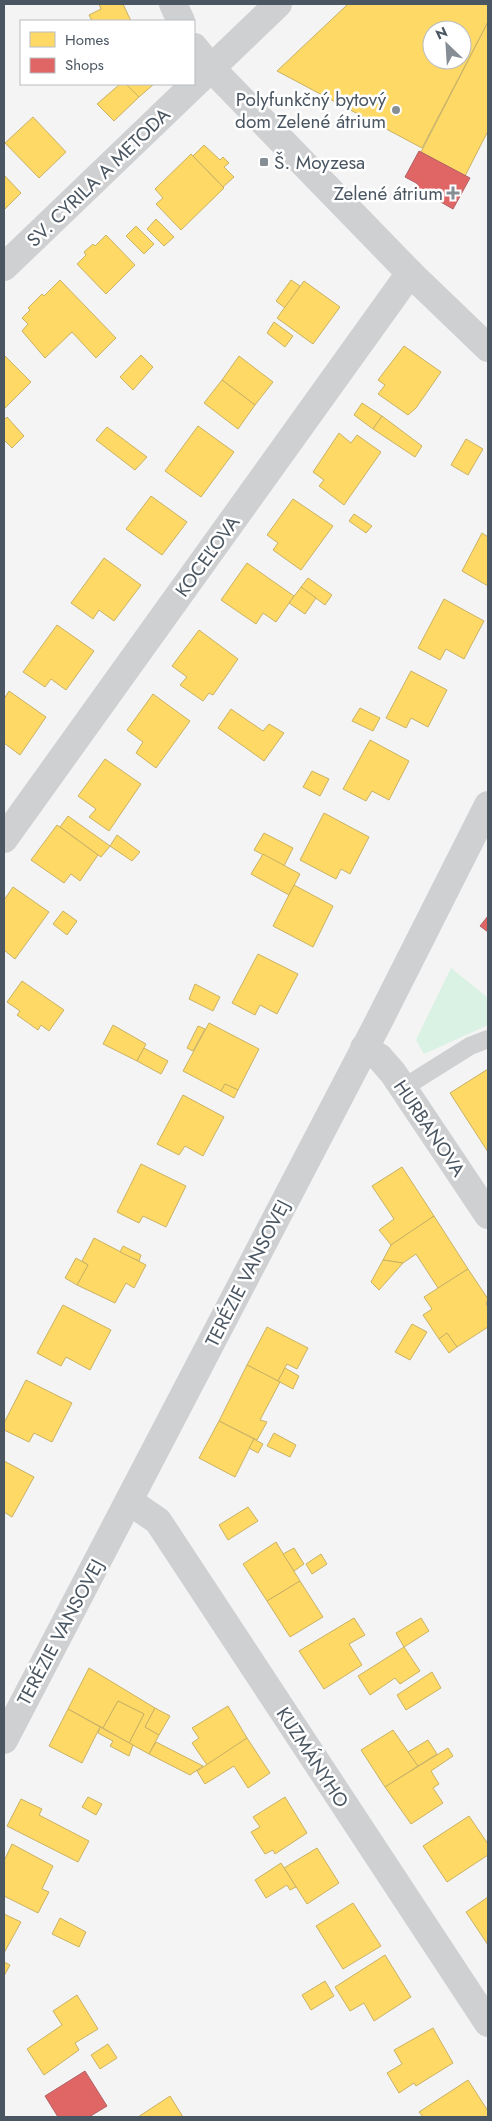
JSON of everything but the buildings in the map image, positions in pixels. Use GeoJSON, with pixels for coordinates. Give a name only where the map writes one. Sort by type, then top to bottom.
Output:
{"type":"FeatureCollection","features":[{"type":"Feature","properties":{"kind":"street"},"geometry":{"type":"LineString","coordinates":[[173,4],[181,20]]}},
{"type":"Feature","properties":{"kind":"street","name":"SV. CYRILA A METODA"},"geometry":{"type":"LineString","coordinates":[[195,83],[278,4]]}},
{"type":"Feature","properties":{"kind":"street"},"geometry":{"type":"LineString","coordinates":[[195,48],[211,68],[410,273],[488,348]]}},
{"type":"Feature","properties":{"kind":"street","name":"SV. CYRILA A METODA"},"geometry":{"type":"LineString","coordinates":[[4,267],[193,85]]}},
{"type":"Feature","properties":{"kind":"street","name":"KOCEĽOVA"},"geometry":{"type":"LineString","coordinates":[[4,839],[410,273]]}},
{"type":"Feature","properties":{"kind":"street","name":"TERÉZIE VANSOVEJ"},"geometry":{"type":"LineString","coordinates":[[4,1740],[364,1048],[488,805]]}},
{"type":"Feature","properties":{"kind":"street","name":"HURBANOVA"},"geometry":{"type":"LineString","coordinates":[[364,1048],[379,1058],[403,1088],[488,1215]]}},
{"type":"Feature","properties":{"kind":"street","name":"KUZMÁNYHO"},"geometry":{"type":"LineString","coordinates":[[129,1500],[158,1521],[488,2023]]}},
{"type":"Feature","properties":{"kind":"lane"},"geometry":{"type":"LineString","coordinates":[[403,1088],[470,1046],[488,1039]]}},
{"type":"Feature","properties":{"kind":"green space"},"geometry":{"type":"Polygon","coordinates":[[[451,968],[488,998],[488,1025],[424,1054],[416,1040],[451,968]]]}},
{"type":"Feature","properties":{"kind":"place","name":"Polyfunkčný bytový dom Zelené átrium"},"geometry":{"type":"Point","coordinates":[396,110]}},
{"type":"Feature","properties":{"kind":"place","name":"Š. Moyzesa"},"geometry":{"type":"Point","coordinates":[264,162]}},
{"type":"Feature","properties":{"kind":"place","name":"Zelené átrium"},"geometry":{"type":"Point","coordinates":[453,193]}}]}
